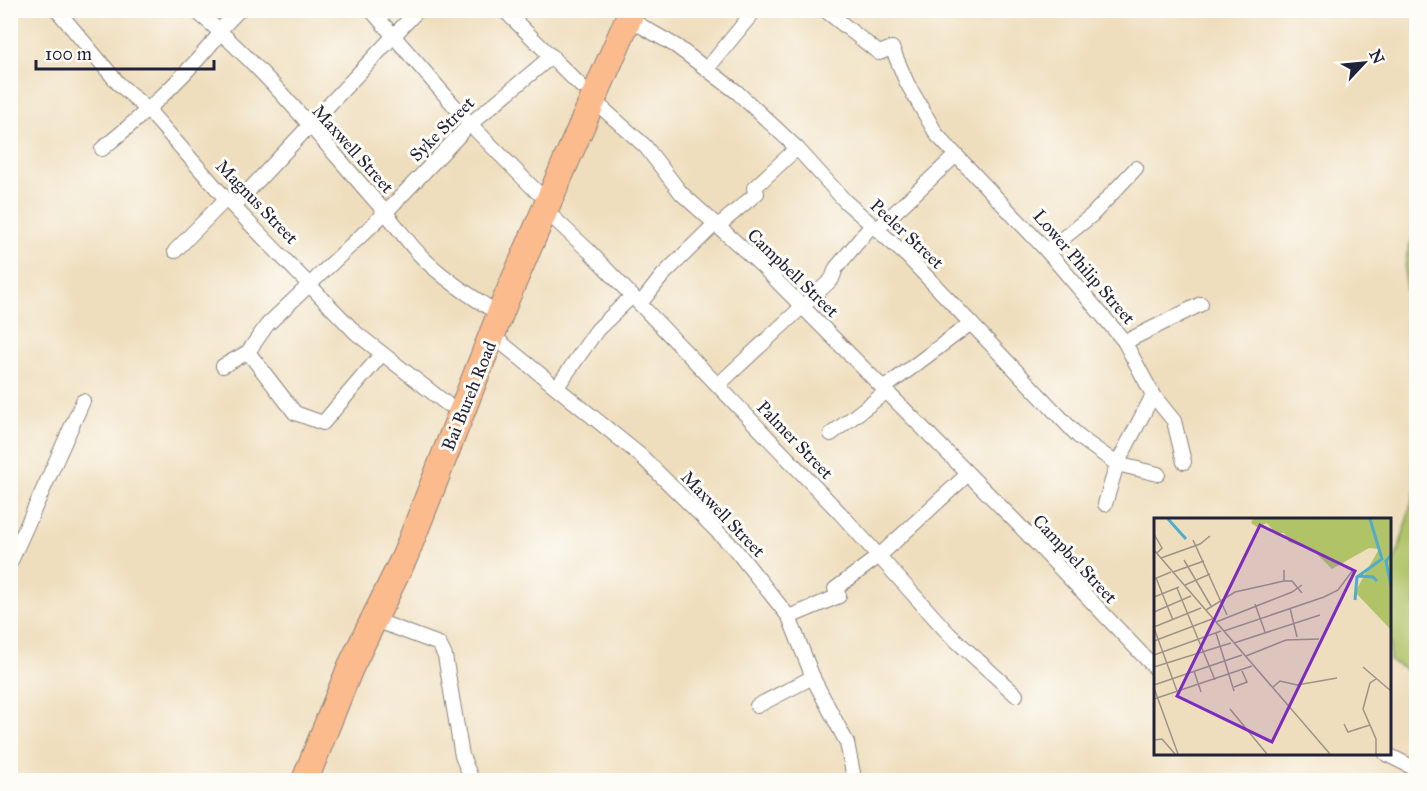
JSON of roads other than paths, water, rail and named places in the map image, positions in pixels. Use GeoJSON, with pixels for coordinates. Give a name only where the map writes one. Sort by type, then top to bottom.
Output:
{"type":"FeatureCollection","features":[{"type":"Feature","properties":{"kind":"highway","name":"Bai Bureh Road"},"geometry":{"type":"LineString","coordinates":[[305,780],[350,668],[375,620],[433,489],[541,201],[586,93],[625,13]]}},
{"type":"Feature","properties":{"kind":"highway","name":"Bai Bureh Road"},"geometry":{"type":"LineString","coordinates":[[291,780],[393,543],[447,404],[488,307],[541,201]]}},
{"type":"Feature","properties":{"kind":"street","name":"Magnus Street"},"geometry":{"type":"LineString","coordinates":[[57,10],[118,83],[149,111],[231,202],[356,333],[381,355],[447,404]]}},
{"type":"Feature","properties":{"kind":"street","name":"Maxwell Street"},"geometry":{"type":"LineString","coordinates":[[195,10],[221,31],[310,127],[421,255],[457,288],[488,307]]}},
{"type":"Feature","properties":{"kind":"street"},"geometry":{"type":"LineString","coordinates":[[102,150],[149,111],[190,72],[239,10]]}},
{"type":"Feature","properties":{"kind":"street","name":"Palmer Street"},"geometry":{"type":"LineString","coordinates":[[371,10],[470,124],[541,201],[718,385],[949,634],[1017,694]]}},
{"type":"Feature","properties":{"kind":"street"},"geometry":{"type":"LineString","coordinates":[[175,251],[310,127],[396,38],[418,10]]}},
{"type":"Feature","properties":{"kind":"street","name":"Campbell Street"},"geometry":{"type":"LineString","coordinates":[[504,10],[552,56],[586,93],[645,146],[681,193],[802,306],[968,474]]}},
{"type":"Feature","properties":{"kind":"street"},"geometry":{"type":"LineString","coordinates":[[707,69],[755,10]]}},
{"type":"Feature","properties":{"kind":"street","name":"Lower Philip Street"},"geometry":{"type":"LineString","coordinates":[[825,10],[879,53],[892,48],[907,83],[937,135],[1047,250],[1124,341],[1201,304]]}},
{"type":"Feature","properties":{"kind":"street","name":"Peeler Street"},"geometry":{"type":"LineString","coordinates":[[625,13],[676,46],[737,92],[797,148],[845,201],[907,256],[1079,437],[1117,464],[1158,474]]}},
{"type":"Feature","properties":{"kind":"street","name":"Syke Street"},"geometry":{"type":"LineString","coordinates":[[248,352],[267,325],[312,285],[386,212],[470,124],[552,56]]}},
{"type":"Feature","properties":{"kind":"street"},"geometry":{"type":"LineString","coordinates":[[556,387],[597,330],[636,300],[717,225],[757,193],[754,188],[797,148]]}},
{"type":"Feature","properties":{"kind":"street"},"geometry":{"type":"LineString","coordinates":[[718,385],[832,279],[836,268],[875,227],[956,155]]}},
{"type":"Feature","properties":{"kind":"street"},"geometry":{"type":"LineString","coordinates":[[1047,250],[1092,215],[1136,168]]}},
{"type":"Feature","properties":{"kind":"street"},"geometry":{"type":"LineString","coordinates":[[831,434],[971,322]]}},
{"type":"Feature","properties":{"kind":"street","name":"Maxwell Street"},"geometry":{"type":"LineString","coordinates":[[492,336],[641,456],[734,548],[789,617],[813,677],[847,743],[853,773]]}},
{"type":"Feature","properties":{"kind":"street"},"geometry":{"type":"LineString","coordinates":[[1124,341],[1153,394],[1174,421],[1184,462]]}},
{"type":"Feature","properties":{"kind":"street"},"geometry":{"type":"LineString","coordinates":[[223,366],[248,352],[295,413],[323,423],[381,355]]}},
{"type":"Feature","properties":{"kind":"street"},"geometry":{"type":"LineString","coordinates":[[1106,504],[1117,464],[1153,394]]}},
{"type":"Feature","properties":{"kind":"street"},"geometry":{"type":"LineString","coordinates":[[10,563],[83,401]]}},
{"type":"Feature","properties":{"kind":"street"},"geometry":{"type":"LineString","coordinates":[[789,617],[839,596],[835,589],[879,556],[968,474]]}},
{"type":"Feature","properties":{"kind":"street","name":"Campbel Street"},"geometry":{"type":"LineString","coordinates":[[968,474],[1154,668]]}},
{"type":"Feature","properties":{"kind":"street"},"geometry":{"type":"LineString","coordinates":[[375,620],[439,644],[446,656],[462,756],[472,780]]}},
{"type":"Feature","properties":{"kind":"street"},"geometry":{"type":"LineString","coordinates":[[758,706],[813,677]]}},
{"type":"Feature","properties":{"kind":"street"},"geometry":{"type":"LineString","coordinates":[[1390,755],[1416,769]]}}]}
